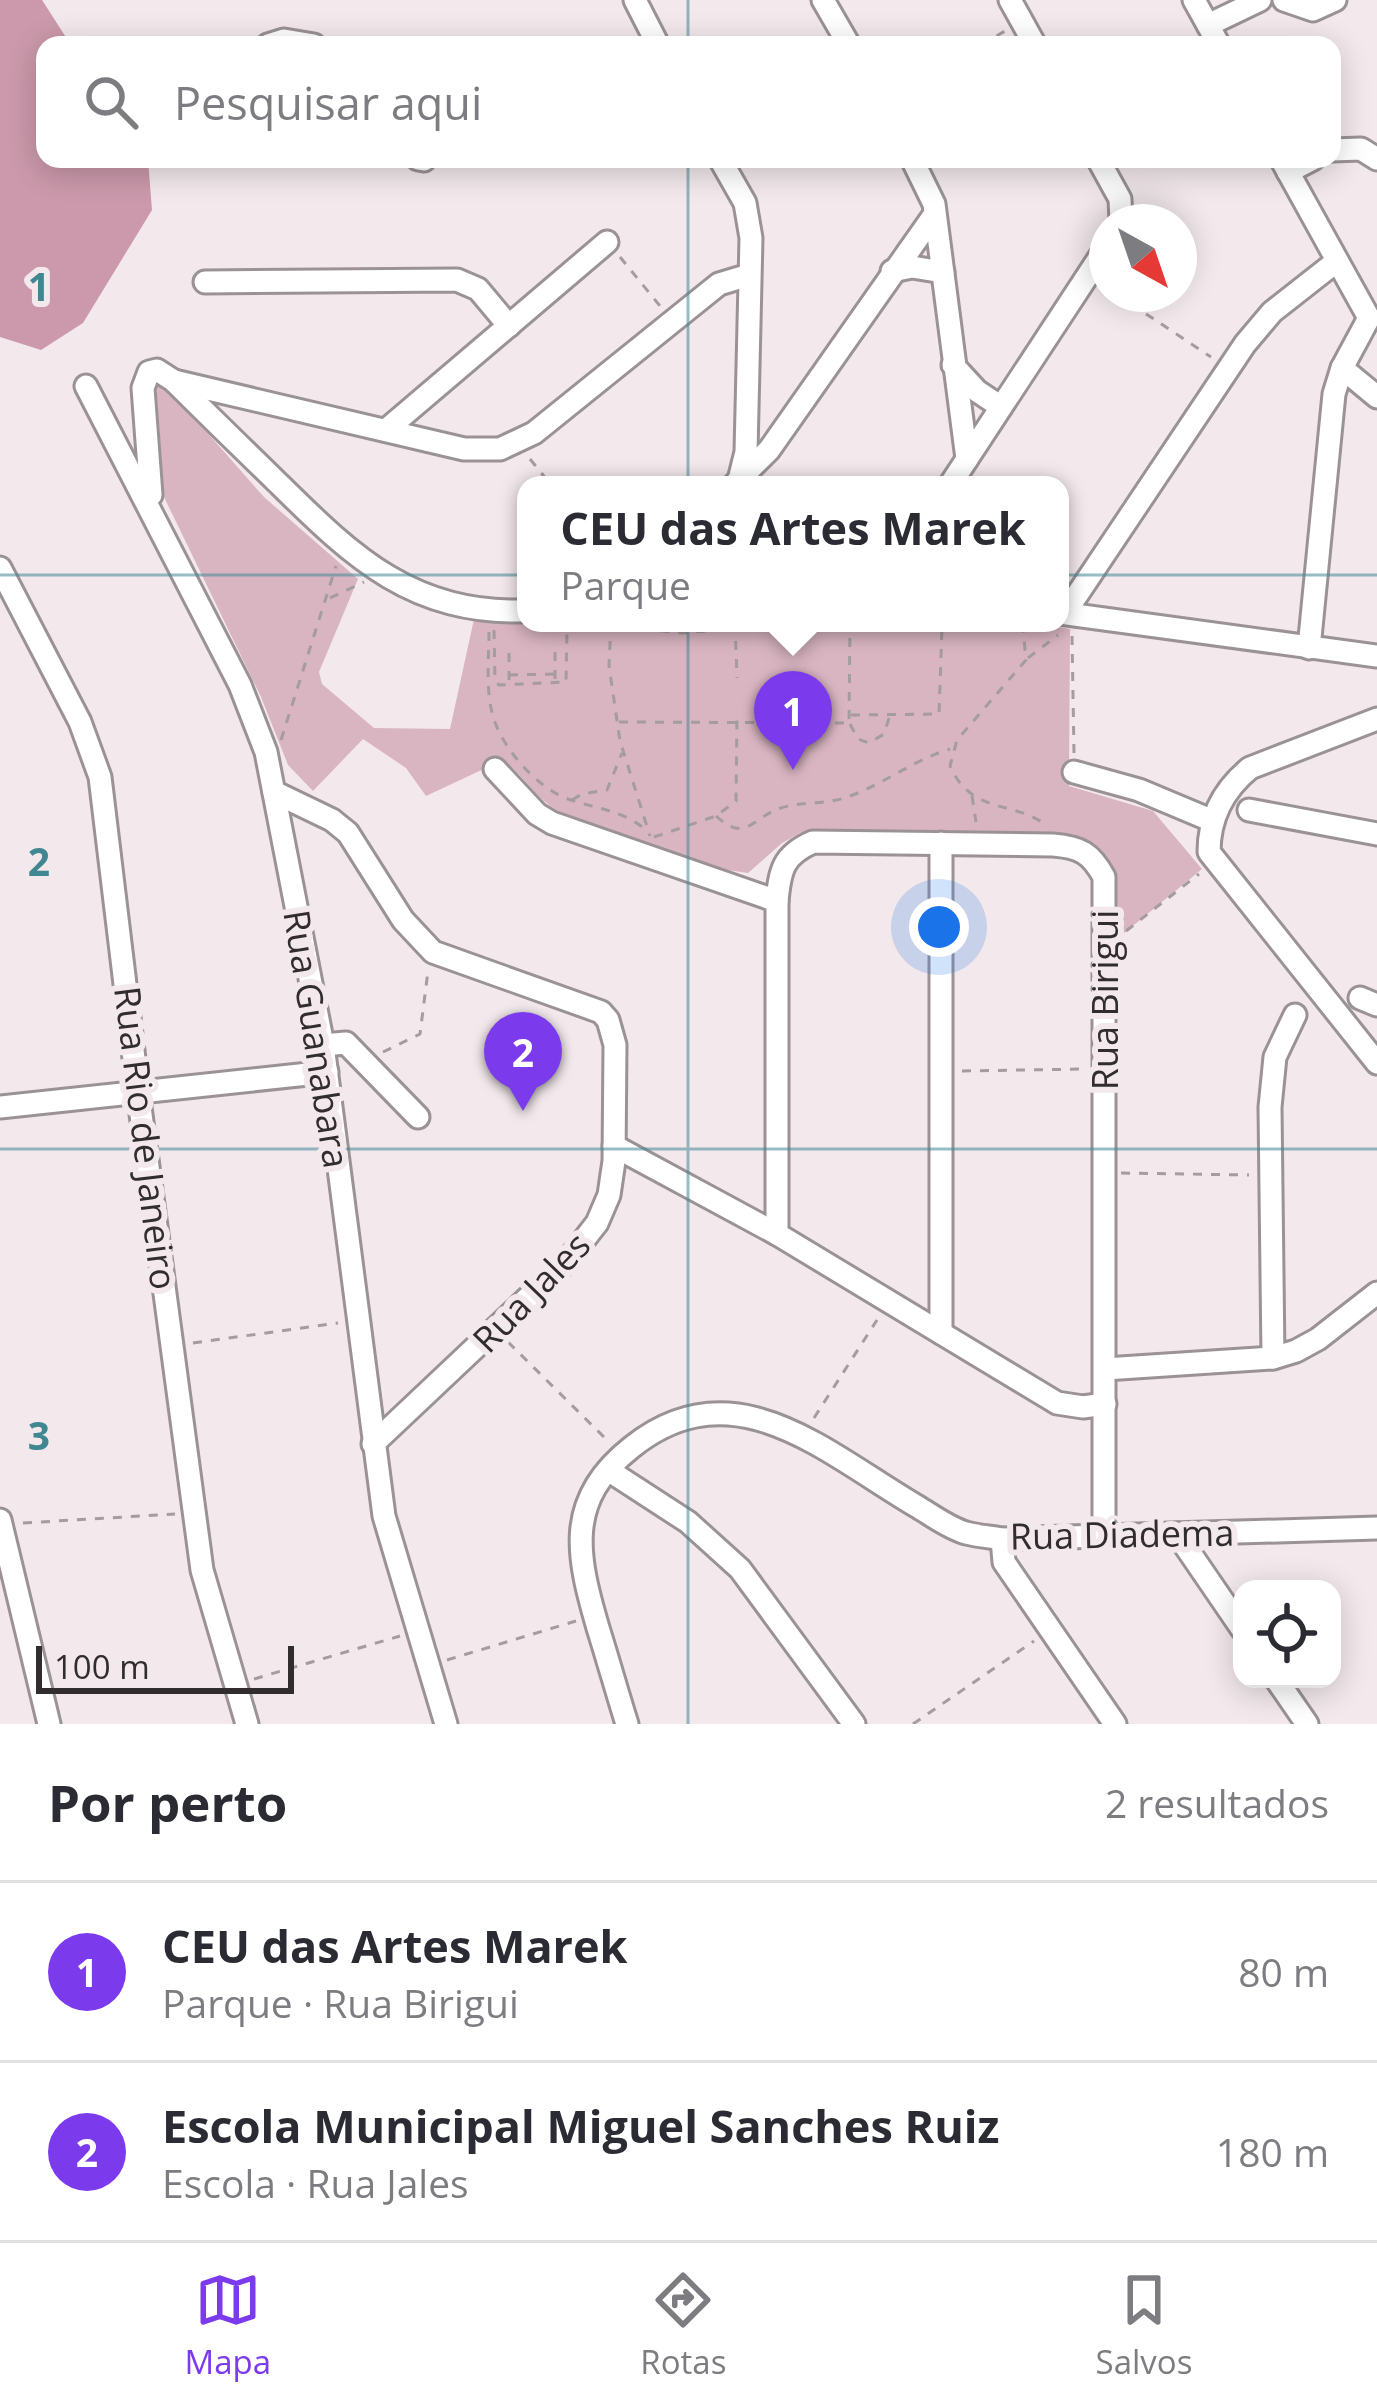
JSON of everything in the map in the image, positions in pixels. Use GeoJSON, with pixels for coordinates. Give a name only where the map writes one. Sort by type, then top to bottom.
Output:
{"type":"FeatureCollection","features":[{"type":"Feature","properties":{"kind":"street"},"geometry":{"type":"LineString","coordinates":[[634,0],[653,36]]}},
{"type":"Feature","properties":{"kind":"street"},"geometry":{"type":"LineString","coordinates":[[823,0],[844,36]]}},
{"type":"Feature","properties":{"kind":"street"},"geometry":{"type":"LineString","coordinates":[[1010,0],[1030,36]]}},
{"type":"Feature","properties":{"kind":"street"},"geometry":{"type":"LineString","coordinates":[[1194,0],[1213,35],[1260,0]]}},
{"type":"Feature","properties":{"kind":"street"},"geometry":{"type":"LineString","coordinates":[[1283,0],[1306,10],[1335,0]]}},
{"type":"Feature","properties":{"kind":"street"},"geometry":{"type":"LineString","coordinates":[[1341,149],[1361,149],[1377,160]]}},
{"type":"Feature","properties":{"kind":"street"},"geometry":{"type":"LineString","coordinates":[[724,168],[749,219],[748,414],[746,452],[738,476]]}},
{"type":"Feature","properties":{"kind":"street"},"geometry":{"type":"LineString","coordinates":[[917,168],[930,193],[934,215],[967,459]]}},
{"type":"Feature","properties":{"kind":"street"},"geometry":{"type":"LineString","coordinates":[[1103,168],[1120,204]]}},
{"type":"Feature","properties":{"kind":"street"},"geometry":{"type":"LineString","coordinates":[[1287,168],[1373,316],[1342,368],[1329,420],[1309,648]]}},
{"type":"Feature","properties":{"kind":"street"},"geometry":{"type":"LineString","coordinates":[[743,476],[769,450],[934,215]]}},
{"type":"Feature","properties":{"kind":"street"},"geometry":{"type":"LineString","coordinates":[[386,430],[607,242]]}},
{"type":"Feature","properties":{"kind":"street"},"geometry":{"type":"LineString","coordinates":[[1069,614],[1228,368],[1272,312],[1337,260]]}},
{"type":"Feature","properties":{"kind":"street"},"geometry":{"type":"LineString","coordinates":[[892,271],[912,267],[943,272]]}},
{"type":"Feature","properties":{"kind":"street"},"geometry":{"type":"LineString","coordinates":[[956,476],[1089,273]]}},
{"type":"Feature","properties":{"kind":"street"},"geometry":{"type":"LineString","coordinates":[[174,381],[478,451],[517,444],[719,284],[749,274]]}},
{"type":"Feature","properties":{"kind":"street"},"geometry":{"type":"LineString","coordinates":[[205,282],[457,280],[478,289],[509,326]]}},
{"type":"Feature","properties":{"kind":"street"},"geometry":{"type":"LineString","coordinates":[[953,365],[968,383],[1001,407]]}},
{"type":"Feature","properties":{"kind":"street"},"geometry":{"type":"LineString","coordinates":[[1342,368],[1377,397]]}},
{"type":"Feature","properties":{"kind":"street"},"geometry":{"type":"LineString","coordinates":[[152,508],[144,381],[149,372],[157,370],[174,381],[342,545],[380,574],[443,601],[517,618]]}},
{"type":"Feature","properties":{"kind":"street","name":"Rua Guanabara"},"geometry":{"type":"LineString","coordinates":[[86,386],[240,685],[266,752],[323,1045],[384,1516],[446,1724]]}},
{"type":"Feature","properties":{"kind":"street"},"geometry":{"type":"LineString","coordinates":[[748,414],[793,414]]}},
{"type":"Feature","properties":{"kind":"street","name":"Rua Rio de Janeiro"},"geometry":{"type":"LineString","coordinates":[[0,568],[80,722],[100,777],[206,1584],[247,1724]]}},
{"type":"Feature","properties":{"kind":"street"},"geometry":{"type":"LineString","coordinates":[[1069,623],[1376,656]]}},
{"type":"Feature","properties":{"kind":"street"},"geometry":{"type":"LineString","coordinates":[[1375,720],[1250,768],[1234,782],[1213,820],[1209,852],[1377,1063]]}},
{"type":"Feature","properties":{"kind":"street"},"geometry":{"type":"LineString","coordinates":[[495,770],[537,814],[552,823],[777,901],[777,1234]]}},
{"type":"Feature","properties":{"kind":"street"},"geometry":{"type":"LineString","coordinates":[[1074,772],[1139,790],[1213,820]]}},
{"type":"Feature","properties":{"kind":"street","name":"Rua Jales"},"geometry":{"type":"LineString","coordinates":[[274,792],[332,820],[347,833],[403,920],[434,952],[601,1012],[615,1046],[609,1196],[597,1223],[568,1260],[373,1444]]}},
{"type":"Feature","properties":{"kind":"street"},"geometry":{"type":"LineString","coordinates":[[1249,810],[1377,834]]}},
{"type":"Feature","properties":{"kind":"street","name":"Rua Birigui"},"geometry":{"type":"LineString","coordinates":[[777,901],[783,861],[813,842],[1053,845],[1087,852],[1104,877],[1105,1534]]}},
{"type":"Feature","properties":{"kind":"street"},"geometry":{"type":"LineString","coordinates":[[941,1333],[941,1071],[960,844]]}},
{"type":"Feature","properties":{"kind":"street"},"geometry":{"type":"LineString","coordinates":[[1309,979],[1359,998]]}},
{"type":"Feature","properties":{"kind":"street"},"geometry":{"type":"LineString","coordinates":[[1273,1358],[1269,1175],[1275,1057],[1295,1015]]}},
{"type":"Feature","properties":{"kind":"street"},"geometry":{"type":"LineString","coordinates":[[323,1045],[346,1043],[418,1117]]}},
{"type":"Feature","properties":{"kind":"street"},"geometry":{"type":"LineString","coordinates":[[0,1107],[327,1072]]}},
{"type":"Feature","properties":{"kind":"street"},"geometry":{"type":"LineString","coordinates":[[614,1146],[777,1234],[1058,1403],[1105,1404]]}},
{"type":"Feature","properties":{"kind":"street"},"geometry":{"type":"LineString","coordinates":[[1105,1369],[1273,1358],[1318,1339],[1370,1299],[1377,1323]]}},
{"type":"Feature","properties":{"kind":"street","name":"Rua Diadema"},"geometry":{"type":"LineString","coordinates":[[615,1463],[652,1430],[709,1413],[761,1418],[803,1436],[952,1527],[1002,1539],[1376,1531]]}},
{"type":"Feature","properties":{"kind":"street"},"geometry":{"type":"LineString","coordinates":[[627,1724],[580,1564],[579,1540],[588,1500],[615,1463],[740,1569],[854,1724]]}},
{"type":"Feature","properties":{"kind":"street"},"geometry":{"type":"LineString","coordinates":[[0,1522],[49,1724]]}},
{"type":"Feature","properties":{"kind":"street"},"geometry":{"type":"LineString","coordinates":[[1178,1534],[1233,1616]]}},
{"type":"Feature","properties":{"kind":"street"},"geometry":{"type":"LineString","coordinates":[[1002,1539],[1004,1562],[1115,1724]]}},
{"type":"Feature","properties":{"kind":"street"},"geometry":{"type":"LineString","coordinates":[[1282,1688],[1306,1724]]}},
{"type":"Feature","properties":{"kind":"path"},"geometry":{"type":"LineString","coordinates":[[996,36],[1022,21]]}},
{"type":"Feature","properties":{"kind":"path"},"geometry":{"type":"LineString","coordinates":[[607,242],[672,321]]}},
{"type":"Feature","properties":{"kind":"path"},"geometry":{"type":"LineString","coordinates":[[1143,312],[1228,368]]}},
{"type":"Feature","properties":{"kind":"path"},"geometry":{"type":"LineString","coordinates":[[517,444],[544,476]]}},
{"type":"Feature","properties":{"kind":"path"},"geometry":{"type":"LineString","coordinates":[[266,752],[281,740],[342,545]]}},
{"type":"Feature","properties":{"kind":"path"},"geometry":{"type":"LineString","coordinates":[[328,599],[380,574]]}},
{"type":"Feature","properties":{"kind":"path"},"geometry":{"type":"LineString","coordinates":[[483,623],[507,630]]}},
{"type":"Feature","properties":{"kind":"path"},"geometry":{"type":"LineString","coordinates":[[492,629],[495,680],[501,685],[566,682],[567,632]]}},
{"type":"Feature","properties":{"kind":"path"},"geometry":{"type":"LineString","coordinates":[[492,629],[490,703],[496,726],[544,787],[626,815],[652,838],[716,816],[736,801],[736,714]]}},
{"type":"Feature","properties":{"kind":"path"},"geometry":{"type":"LineString","coordinates":[[611,632],[609,666],[623,752],[646,831]]}},
{"type":"Feature","properties":{"kind":"path"},"geometry":{"type":"LineString","coordinates":[[735,632],[737,678]]}},
{"type":"Feature","properties":{"kind":"path"},"geometry":{"type":"LineString","coordinates":[[850,632],[849,723],[858,739],[869,743],[884,734],[890,715]]}},
{"type":"Feature","properties":{"kind":"path"},"geometry":{"type":"LineString","coordinates":[[849,715],[939,714],[941,632]]}},
{"type":"Feature","properties":{"kind":"path"},"geometry":{"type":"LineString","coordinates":[[1023,632],[1025,661]]}},
{"type":"Feature","properties":{"kind":"path"},"geometry":{"type":"LineString","coordinates":[[716,816],[728,828],[746,829],[779,808],[843,799],[910,764],[952,749],[1054,632]]}},
{"type":"Feature","properties":{"kind":"path"},"geometry":{"type":"LineString","coordinates":[[1065,632],[1074,772]]}},
{"type":"Feature","properties":{"kind":"path"},"geometry":{"type":"LineString","coordinates":[[555,652],[555,684]]}},
{"type":"Feature","properties":{"kind":"path"},"geometry":{"type":"LineString","coordinates":[[508,653],[509,685]]}},
{"type":"Feature","properties":{"kind":"path"},"geometry":{"type":"LineString","coordinates":[[509,675],[555,674]]}},
{"type":"Feature","properties":{"kind":"path"},"geometry":{"type":"LineString","coordinates":[[619,722],[849,723]]}},
{"type":"Feature","properties":{"kind":"path"},"geometry":{"type":"LineString","coordinates":[[952,749],[953,774],[972,794],[1037,819],[1048,829],[1053,845]]}},
{"type":"Feature","properties":{"kind":"path"},"geometry":{"type":"LineString","coordinates":[[572,800],[607,790],[623,752]]}},
{"type":"Feature","properties":{"kind":"path"},"geometry":{"type":"LineString","coordinates":[[960,844],[964,832],[976,832],[972,794]]}},
{"type":"Feature","properties":{"kind":"path"},"geometry":{"type":"LineString","coordinates":[[960,844],[977,815],[972,794]]}},
{"type":"Feature","properties":{"kind":"path"},"geometry":{"type":"LineString","coordinates":[[1104,949],[1214,862]]}},
{"type":"Feature","properties":{"kind":"path"},"geometry":{"type":"LineString","coordinates":[[364,1061],[419,1034],[434,952]]}},
{"type":"Feature","properties":{"kind":"path"},"geometry":{"type":"LineString","coordinates":[[941,1071],[1104,1069]]}},
{"type":"Feature","properties":{"kind":"path"},"geometry":{"type":"LineString","coordinates":[[1105,1173],[1269,1175]]}},
{"type":"Feature","properties":{"kind":"path"},"geometry":{"type":"LineString","coordinates":[[803,1436],[887,1303]]}},
{"type":"Feature","properties":{"kind":"path"},"geometry":{"type":"LineString","coordinates":[[173,1346],[358,1320]]}},
{"type":"Feature","properties":{"kind":"path"},"geometry":{"type":"LineString","coordinates":[[496,1330],[615,1463]]}},
{"type":"Feature","properties":{"kind":"path"},"geometry":{"type":"LineString","coordinates":[[0,1522],[195,1513]]}},
{"type":"Feature","properties":{"kind":"path"},"geometry":{"type":"LineString","coordinates":[[428,1666],[595,1616]]}},
{"type":"Feature","properties":{"kind":"path"},"geometry":{"type":"LineString","coordinates":[[914,1724],[1050,1630]]}},
{"type":"Feature","properties":{"kind":"path"},"geometry":{"type":"LineString","coordinates":[[235,1685],[418,1631]]}},
{"type":"Feature","properties":{"kind":"shaded area"},"geometry":{"type":"Polygon","coordinates":[[[0,0],[42,0],[65,36],[36,36],[36,168],[149,168],[152,210],[83,323],[41,350],[0,337],[0,0]]]}},
{"type":"Feature","properties":{"kind":"shaded area"},"geometry":{"type":"Polygon","coordinates":[[[156,383],[168,388],[264,497],[358,579],[319,672],[322,684],[374,728],[450,729],[474,619],[517,622],[517,632],[1070,629],[1069,786],[1153,811],[1202,869],[1117,939],[1116,890],[1109,863],[1101,851],[1072,834],[802,832],[748,873],[721,869],[558,811],[503,760],[426,796],[406,768],[363,739],[313,791],[288,765],[261,697],[164,497],[156,383]]]}},
{"type":"Feature","properties":{"kind":"place","name":"CEU das Artes Marek"},"geometry":{"type":"Point","coordinates":[793,770]}},
{"type":"Feature","properties":{"kind":"place","name":"Escola Municipal Miguel Sanches Ruiz"},"geometry":{"type":"Point","coordinates":[523,1111]}}]}
